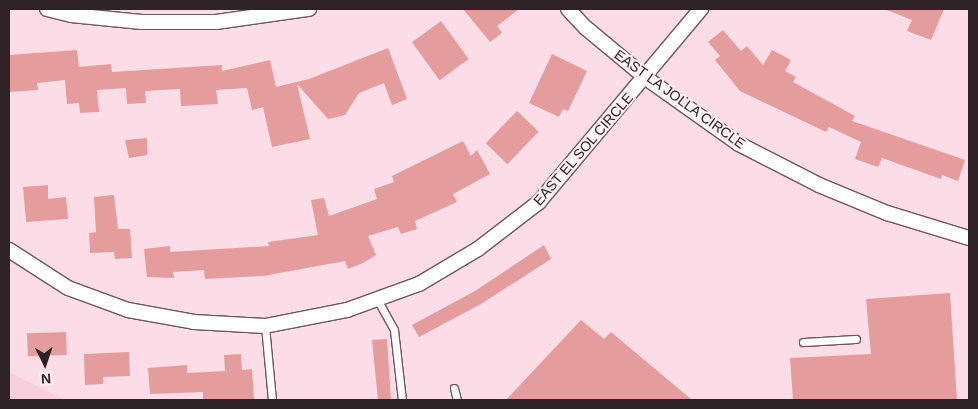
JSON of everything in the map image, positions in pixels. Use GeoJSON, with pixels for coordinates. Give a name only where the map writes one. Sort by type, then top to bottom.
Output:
{"type":"FeatureCollection","features":[{"type":"Feature","properties":{"kind":"street"},"geometry":{"type":"LineString","coordinates":[[47,9],[71,15],[142,22],[216,22],[309,9]]}},
{"type":"Feature","properties":{"kind":"street","name":"EAST LA JOLLA CIRCLE"},"geometry":{"type":"LineString","coordinates":[[568,9],[586,28],[646,78],[739,144],[820,185],[886,213],[969,238]]}},
{"type":"Feature","properties":{"kind":"street","name":"EAST EL SOL CIRCLE"},"geometry":{"type":"LineString","coordinates":[[9,250],[68,288],[128,310],[194,322],[266,326],[347,310],[419,284],[478,249],[539,202],[646,78],[701,9]]}},
{"type":"Feature","properties":{"kind":"lane"},"geometry":{"type":"LineString","coordinates":[[377,299],[394,330],[402,400]]}},
{"type":"Feature","properties":{"kind":"lane"},"geometry":{"type":"LineString","coordinates":[[266,326],[272,400]]}},
{"type":"Feature","properties":{"kind":"lane"},"geometry":{"type":"LineString","coordinates":[[803,342],[856,339]]}},
{"type":"Feature","properties":{"kind":"lane"},"geometry":{"type":"LineString","coordinates":[[454,388],[457,400]]}},
{"type":"Feature","properties":{"kind":"shaded area"},"geometry":{"type":"Polygon","coordinates":[[[9,372],[65,400],[9,400],[9,372]]]}},
{"type":"Feature","properties":{"kind":"building"},"geometry":{"type":"Polygon","coordinates":[[[463,9],[519,9],[497,26],[502,33],[490,42],[463,9]]]}},
{"type":"Feature","properties":{"kind":"building"},"geometry":{"type":"Polygon","coordinates":[[[884,9],[944,9],[931,40],[907,31],[912,20],[884,9]]]}},
{"type":"Feature","properties":{"kind":"building"},"geometry":{"type":"Polygon","coordinates":[[[441,21],[469,59],[440,80],[412,42],[441,21]]]}},
{"type":"Feature","properties":{"kind":"building"},"geometry":{"type":"Polygon","coordinates":[[[723,30],[741,51],[747,46],[763,65],[772,50],[791,60],[785,71],[796,77],[793,82],[855,116],[852,121],[965,160],[958,181],[942,175],[941,179],[882,158],[878,167],[855,159],[861,142],[829,127],[826,132],[740,91],[715,60],[720,56],[708,42],[723,30]]]}},
{"type":"Feature","properties":{"kind":"building"},"geometry":{"type":"Polygon","coordinates":[[[388,48],[407,99],[392,105],[384,83],[359,93],[345,115],[328,119],[297,84],[310,139],[272,147],[263,107],[252,110],[247,88],[216,90],[218,104],[181,106],[180,89],[145,91],[146,103],[127,104],[126,88],[97,90],[99,112],[80,113],[79,103],[67,104],[65,80],[37,83],[38,90],[9,92],[9,55],[77,50],[79,67],[111,64],[112,72],[222,65],[222,71],[270,60],[276,87],[309,79],[388,48]]]}},
{"type":"Feature","properties":{"kind":"building"},"geometry":{"type":"Polygon","coordinates":[[[552,54],[587,71],[568,111],[563,109],[559,117],[529,103],[552,54]]]}},
{"type":"Feature","properties":{"kind":"building"},"geometry":{"type":"Polygon","coordinates":[[[517,111],[539,132],[507,164],[486,143],[517,111]]]}},
{"type":"Feature","properties":{"kind":"building"},"geometry":{"type":"Polygon","coordinates":[[[147,138],[147,155],[129,158],[125,140],[147,138]]]}},
{"type":"Feature","properties":{"kind":"building"},"geometry":{"type":"Polygon","coordinates":[[[463,141],[471,156],[477,150],[490,174],[453,194],[457,202],[415,221],[417,229],[401,234],[398,227],[368,236],[376,255],[363,263],[348,269],[345,261],[263,276],[205,279],[204,270],[173,272],[174,278],[147,277],[144,249],[170,246],[170,252],[269,246],[268,242],[318,235],[311,200],[324,198],[329,216],[377,199],[374,189],[394,182],[392,176],[463,141]]]}},
{"type":"Feature","properties":{"kind":"building"},"geometry":{"type":"Polygon","coordinates":[[[48,185],[48,199],[66,197],[68,219],[26,222],[23,187],[48,185]]]}},
{"type":"Feature","properties":{"kind":"building"},"geometry":{"type":"Polygon","coordinates":[[[114,195],[118,229],[130,229],[132,258],[115,259],[114,252],[90,253],[89,233],[96,232],[94,197],[114,195]]]}},
{"type":"Feature","properties":{"kind":"building"},"geometry":{"type":"Polygon","coordinates":[[[544,245],[551,259],[481,304],[419,337],[412,325],[475,291],[544,245]]]}},
{"type":"Feature","properties":{"kind":"building"},"geometry":{"type":"Polygon","coordinates":[[[950,293],[957,400],[793,400],[790,358],[871,354],[866,299],[950,293]]]}},
{"type":"Feature","properties":{"kind":"building"},"geometry":{"type":"Polygon","coordinates":[[[581,320],[604,339],[611,332],[692,400],[506,400],[581,320]]]}},
{"type":"Feature","properties":{"kind":"building"},"geometry":{"type":"Polygon","coordinates":[[[66,332],[67,355],[28,356],[27,333],[66,332]]]}},
{"type":"Feature","properties":{"kind":"building"},"geometry":{"type":"Polygon","coordinates":[[[387,339],[391,400],[378,400],[372,340],[387,339]]]}},
{"type":"Feature","properties":{"kind":"building"},"geometry":{"type":"Polygon","coordinates":[[[129,352],[130,376],[103,377],[103,384],[85,385],[84,354],[129,352]]]}},
{"type":"Feature","properties":{"kind":"building"},"geometry":{"type":"Polygon","coordinates":[[[241,354],[242,370],[252,369],[254,400],[203,400],[203,392],[150,394],[148,368],[187,365],[187,373],[225,371],[224,355],[241,354]]]}}]}
